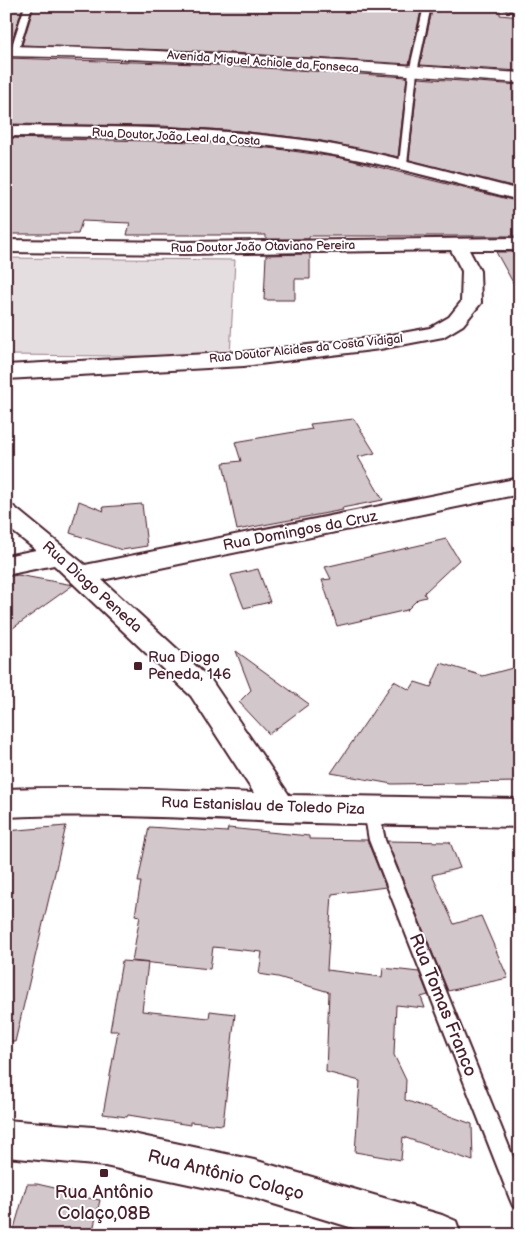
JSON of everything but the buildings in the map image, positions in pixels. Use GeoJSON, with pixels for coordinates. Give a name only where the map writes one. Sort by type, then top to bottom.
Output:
{"type":"FeatureCollection","features":[{"type":"Feature","properties":{"kind":"street"},"geometry":{"type":"LineString","coordinates":[[511,6],[520,8]]}},
{"type":"Feature","properties":{"kind":"street","name":"Avenida Miguel Achiole da Fonseca"},"geometry":{"type":"LineString","coordinates":[[10,52],[77,52],[258,60],[520,78]]}},
{"type":"Feature","properties":{"kind":"street","name":"Rua Doutor João Leal da Costa"},"geometry":{"type":"LineString","coordinates":[[6,131],[129,132],[234,137],[316,147],[403,164],[520,196]]}},
{"type":"Feature","properties":{"kind":"street","name":"Rua Doutor Alcides da Costa Vidigal"},"geometry":{"type":"LineString","coordinates":[[6,372],[244,359],[380,343],[436,333],[456,321],[471,303],[471,271],[457,244]]}},
{"type":"Feature","properties":{"kind":"street","name":"Rua Doutor João Otaviano Pereira"},"geometry":{"type":"LineString","coordinates":[[6,246],[185,248],[520,244]]}},
{"type":"Feature","properties":{"kind":"street","name":"Rua Domingos da Cruz"},"geometry":{"type":"LineString","coordinates":[[81,575],[520,486]]}},
{"type":"Feature","properties":{"kind":"street","name":"Rua Diogo Peneda"},"geometry":{"type":"LineString","coordinates":[[6,513],[59,555],[201,688],[281,808]]}},
{"type":"Feature","properties":{"kind":"street"},"geometry":{"type":"LineString","coordinates":[[6,566],[59,555]]}},
{"type":"Feature","properties":{"kind":"street","name":"Rua Estanislau de Toledo Piza"},"geometry":{"type":"LineString","coordinates":[[6,803],[57,801],[183,803],[281,808],[520,812]]}},
{"type":"Feature","properties":{"kind":"street","name":"Rua Antônio Colaço"},"geometry":{"type":"LineString","coordinates":[[6,1138],[105,1147],[254,1179],[442,1235]]}},
{"type":"Feature","properties":{"kind":"lane"},"geometry":{"type":"LineString","coordinates":[[10,52],[29,6]]}},
{"type":"Feature","properties":{"kind":"lane"},"geometry":{"type":"LineString","coordinates":[[403,164],[413,72],[428,6]]}},
{"type":"Feature","properties":{"kind":"lane","name":"Rua Tomas Franco"},"geometry":{"type":"LineString","coordinates":[[372,810],[377,840],[520,1199]]}},
{"type":"Feature","properties":{"kind":"shaded area"},"geometry":{"type":"Polygon","coordinates":[[[6,258],[235,260],[230,357],[6,355],[6,258]]]}},
{"type":"Feature","properties":{"kind":"place","name":"Rua Diogo Peneda, 146"},"geometry":{"type":"Point","coordinates":[138,666]}},
{"type":"Feature","properties":{"kind":"place","name":"Rua Antônio Colaço,08B"},"geometry":{"type":"Point","coordinates":[104,1173]}}]}
